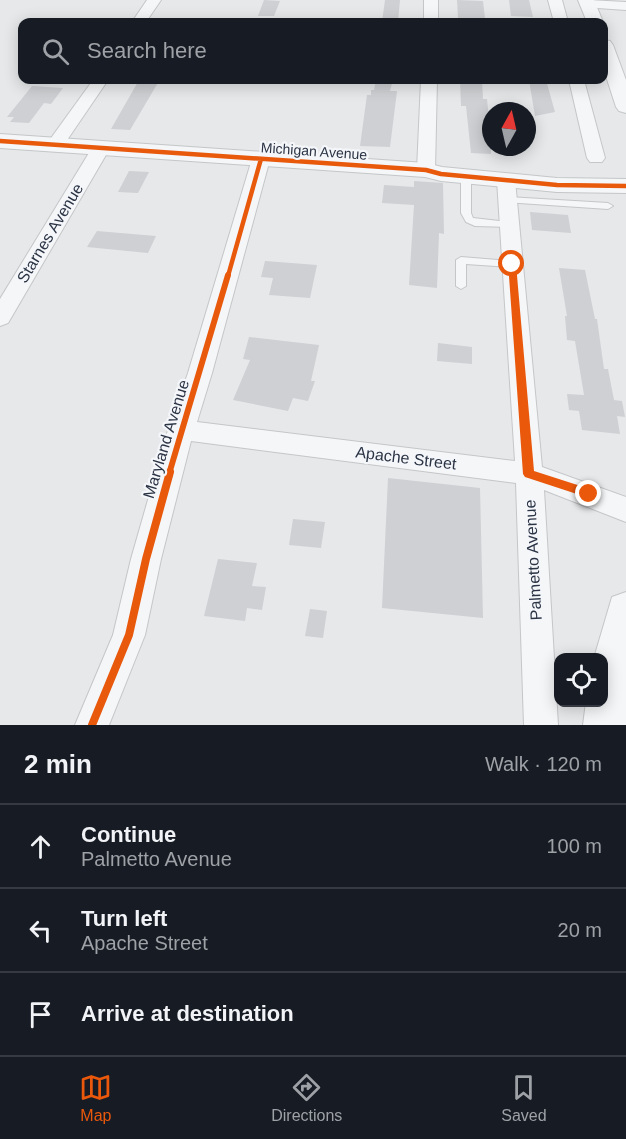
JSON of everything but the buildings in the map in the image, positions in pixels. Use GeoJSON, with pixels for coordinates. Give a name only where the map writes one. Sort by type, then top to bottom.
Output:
{"type":"FeatureCollection","features":[{"type":"Feature","properties":{"kind":"street"},"geometry":{"type":"LineString","coordinates":[[142,18],[154,0]]}},
{"type":"Feature","properties":{"kind":"street"},"geometry":{"type":"LineString","coordinates":[[430,18],[431,0]]}},
{"type":"Feature","properties":{"kind":"street"},"geometry":{"type":"LineString","coordinates":[[555,0],[560,18]]}},
{"type":"Feature","properties":{"kind":"street"},"geometry":{"type":"LineString","coordinates":[[593,18],[587,2],[626,6]]}},
{"type":"Feature","properties":{"kind":"street"},"geometry":{"type":"LineString","coordinates":[[608,54],[621,78],[626,107]]}},
{"type":"Feature","properties":{"kind":"street"},"geometry":{"type":"LineString","coordinates":[[55,145],[97,84]]}},
{"type":"Feature","properties":{"kind":"street"},"geometry":{"type":"LineString","coordinates":[[426,170],[429,84]]}},
{"type":"Feature","properties":{"kind":"street"},"geometry":{"type":"LineString","coordinates":[[577,84],[596,158]]}},
{"type":"Feature","properties":{"kind":"street","name":"Michigan Avenue"},"geometry":{"type":"LineString","coordinates":[[0,141],[426,170],[466,177],[507,201],[626,186]]}},
{"type":"Feature","properties":{"kind":"street","name":"Starnes Avenue"},"geometry":{"type":"LineString","coordinates":[[0,318],[101,148]]}},
{"type":"Feature","properties":{"kind":"street","name":"Maryland Avenue"},"geometry":{"type":"LineString","coordinates":[[92,725],[129,635],[146,559],[181,430],[200,373],[261,159]]}},
{"type":"Feature","properties":{"kind":"street","name":"Michigan Avenue"},"geometry":{"type":"LineString","coordinates":[[426,170],[443,166],[607,176],[626,180]]}},
{"type":"Feature","properties":{"kind":"street","name":"Palmetto Avenue"},"geometry":{"type":"LineString","coordinates":[[507,201],[529,474],[541,725]]}},
{"type":"Feature","properties":{"kind":"street","name":"Apache Street"},"geometry":{"type":"LineString","coordinates":[[181,430],[529,474],[589,494],[626,510]]}},
{"type":"Feature","properties":{"kind":"street"},"geometry":{"type":"LineString","coordinates":[[605,725],[612,666],[626,610]]}},
{"type":"Feature","properties":{"kind":"lane"},"geometry":{"type":"LineString","coordinates":[[466,177],[466,213],[469,220],[476,223],[507,201],[608,206]]}},
{"type":"Feature","properties":{"kind":"lane"},"geometry":{"type":"LineString","coordinates":[[461,286],[461,260],[512,264]]}},
{"type":"Feature","properties":{"kind":"cycle path"},"geometry":{"type":"LineString","coordinates":[[0,141],[426,170],[441,174],[557,185],[626,186]]}},
{"type":"Feature","properties":{"kind":"cycle path"},"geometry":{"type":"LineString","coordinates":[[92,725],[129,635],[146,559],[181,430],[200,373],[261,159]]}},
{"type":"Feature","properties":{"kind":"route"},"geometry":{"type":"LineString","coordinates":[[512,264],[529,474],[589,494]]}}]}
